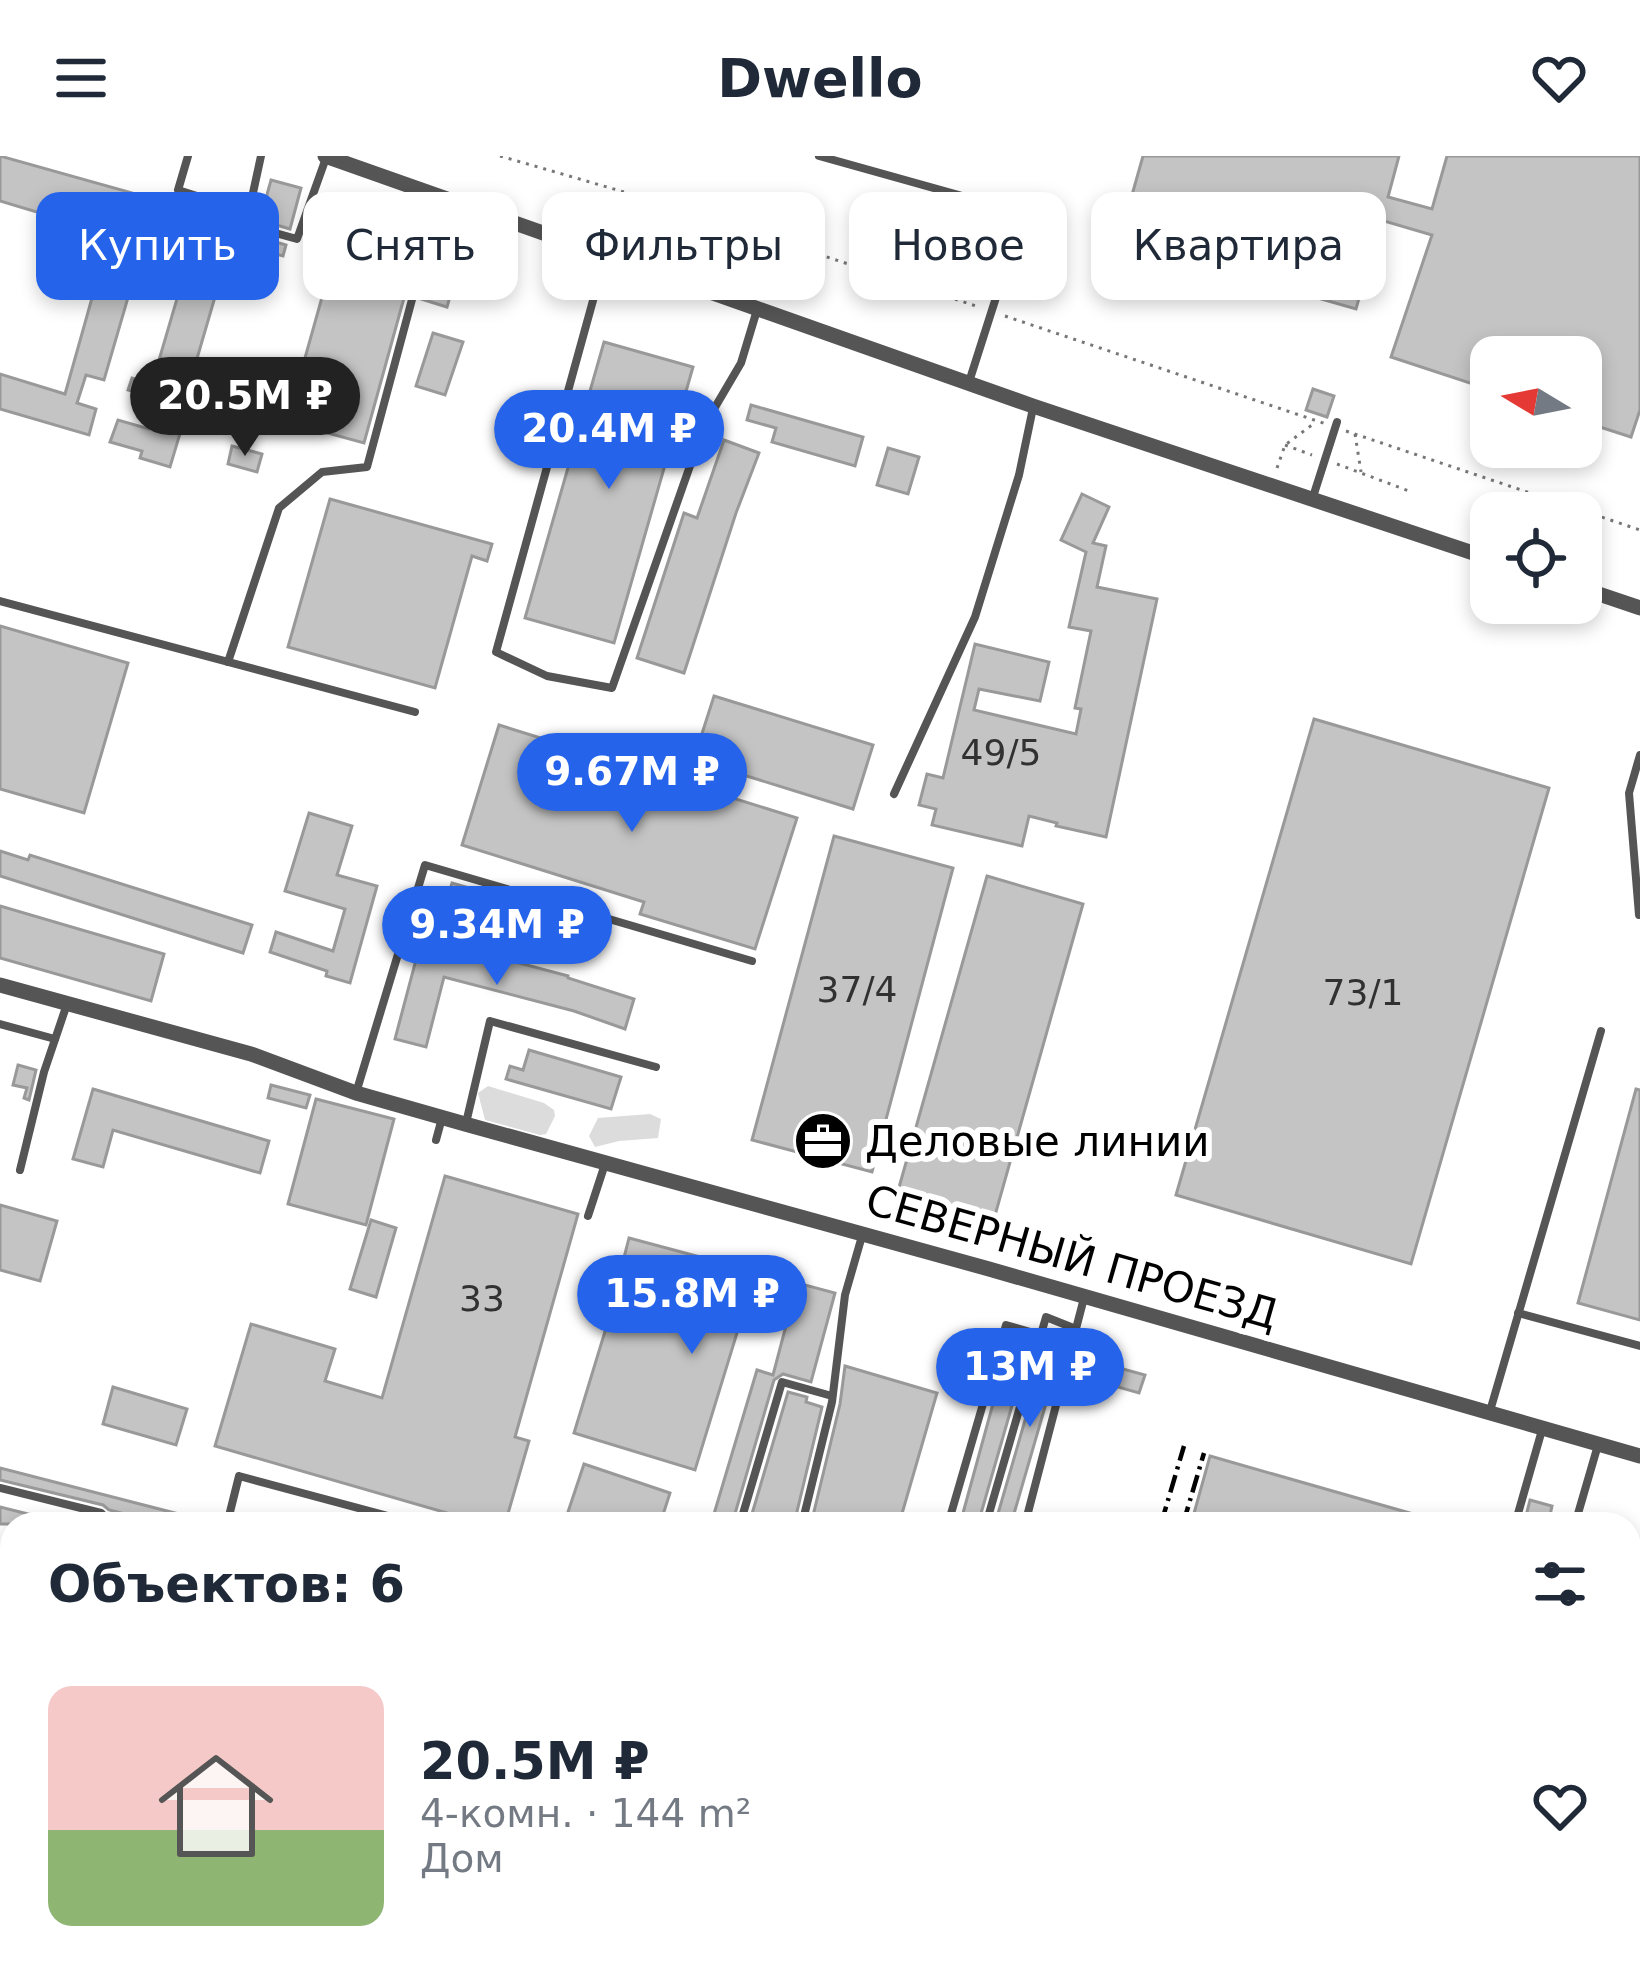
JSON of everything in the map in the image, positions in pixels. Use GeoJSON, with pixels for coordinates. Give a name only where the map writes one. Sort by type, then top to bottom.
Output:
{"type":"FeatureCollection","features":[{"type":"Feature","properties":{"kind":"street"},"geometry":{"type":"LineString","coordinates":[[326,156],[432,192]]}},
{"type":"Feature","properties":{"kind":"street"},"geometry":{"type":"LineString","coordinates":[[733,300],[1470,552]]}},
{"type":"Feature","properties":{"kind":"street"},"geometry":{"type":"LineString","coordinates":[[1602,595],[1640,608]]}},
{"type":"Feature","properties":{"kind":"street","name":"СЕВЕРНЫЙ ПРОЕЗД"},"geometry":{"type":"LineString","coordinates":[[0,985],[251,1054],[356,1093],[442,1118],[1640,1456]]}},
{"type":"Feature","properties":{"kind":"lane"},"geometry":{"type":"LineString","coordinates":[[184,192],[178,190],[188,156]]}},
{"type":"Feature","properties":{"kind":"lane"},"geometry":{"type":"LineString","coordinates":[[262,156],[247,225],[297,239],[326,156]]}},
{"type":"Feature","properties":{"kind":"lane"},"geometry":{"type":"LineString","coordinates":[[819,156],[1023,213],[969,383]]}},
{"type":"Feature","properties":{"kind":"lane"},"geometry":{"type":"LineString","coordinates":[[228,662],[279,508],[322,472],[367,467],[412,300]]}},
{"type":"Feature","properties":{"kind":"lane"},"geometry":{"type":"LineString","coordinates":[[593,300],[496,652],[547,676],[612,688],[704,426],[741,363],[757,309]]}},
{"type":"Feature","properties":{"kind":"lane"},"geometry":{"type":"LineString","coordinates":[[894,794],[975,617],[1018,476],[1033,406]]}},
{"type":"Feature","properties":{"kind":"lane"},"geometry":{"type":"LineString","coordinates":[[1312,500],[1336,424]]}},
{"type":"Feature","properties":{"kind":"lane"},"geometry":{"type":"LineString","coordinates":[[0,601],[415,712]]}},
{"type":"Feature","properties":{"kind":"lane"},"geometry":{"type":"LineString","coordinates":[[1639,914],[1629,793],[1640,755]]}},
{"type":"Feature","properties":{"kind":"lane"},"geometry":{"type":"LineString","coordinates":[[356,1093],[425,865],[752,961]]}},
{"type":"Feature","properties":{"kind":"lane"},"geometry":{"type":"LineString","coordinates":[[20,1170],[67,1004]]}},
{"type":"Feature","properties":{"kind":"lane"},"geometry":{"type":"LineString","coordinates":[[465,1124],[490,1021],[656,1067]]}},
{"type":"Feature","properties":{"kind":"lane"},"geometry":{"type":"LineString","coordinates":[[0,1024],[55,1039]]}},
{"type":"Feature","properties":{"kind":"lane"},"geometry":{"type":"LineString","coordinates":[[1490,1413],[1601,1030]]}},
{"type":"Feature","properties":{"kind":"lane"},"geometry":{"type":"LineString","coordinates":[[436,1140],[442,1118]]}},
{"type":"Feature","properties":{"kind":"lane"},"geometry":{"type":"LineString","coordinates":[[588,1216],[605,1163]]}},
{"type":"Feature","properties":{"kind":"lane"},"geometry":{"type":"LineString","coordinates":[[805,1512],[832,1396],[845,1295],[862,1234]]}},
{"type":"Feature","properties":{"kind":"lane"},"geometry":{"type":"LineString","coordinates":[[1027,1512],[1084,1297]]}},
{"type":"Feature","properties":{"kind":"lane"},"geometry":{"type":"LineString","coordinates":[[1518,1313],[1640,1346]]}},
{"type":"Feature","properties":{"kind":"lane"},"geometry":{"type":"LineString","coordinates":[[989,1512],[1046,1317],[1076,1329]]}},
{"type":"Feature","properties":{"kind":"lane"},"geometry":{"type":"LineString","coordinates":[[951,1512],[1006,1325],[1041,1335]]}},
{"type":"Feature","properties":{"kind":"lane"},"geometry":{"type":"LineString","coordinates":[[744,1512],[782,1382],[832,1396]]}},
{"type":"Feature","properties":{"kind":"lane"},"geometry":{"type":"LineString","coordinates":[[1518,1512],[1543,1428]]}},
{"type":"Feature","properties":{"kind":"lane"},"geometry":{"type":"LineString","coordinates":[[1578,1512],[1598,1444]]}},
{"type":"Feature","properties":{"kind":"lane"},"geometry":{"type":"LineString","coordinates":[[230,1512],[239,1476],[373,1512]]}},
{"type":"Feature","properties":{"kind":"lane"},"geometry":{"type":"LineString","coordinates":[[0,1488],[97,1512]]}},
{"type":"Feature","properties":{"kind":"path"},"geometry":{"type":"LineString","coordinates":[[500,156],[669,205],[1318,422],[1336,424],[1640,530]]}},
{"type":"Feature","properties":{"kind":"path"},"geometry":{"type":"LineString","coordinates":[[1270,486],[1285,445],[1318,422]]}},
{"type":"Feature","properties":{"kind":"path"},"geometry":{"type":"LineString","coordinates":[[1355,434],[1362,473]]}},
{"type":"Feature","properties":{"kind":"path"},"geometry":{"type":"LineString","coordinates":[[1285,445],[1409,491]]}},
{"type":"Feature","properties":{"kind":"shaded area"},"geometry":{"type":"Polygon","coordinates":[[[488,1086],[554,1110],[546,1134],[485,1120],[478,1093],[488,1086]]]}},
{"type":"Feature","properties":{"kind":"shaded area"},"geometry":{"type":"Polygon","coordinates":[[[650,1114],[661,1119],[658,1138],[595,1147],[589,1136],[598,1118],[650,1114]]]}},
{"type":"Feature","properties":{"kind":"building"},"geometry":{"type":"Polygon","coordinates":[[[0,156],[128,192],[36,192],[36,212],[0,201],[0,156]]]}},
{"type":"Feature","properties":{"kind":"building"},"geometry":{"type":"Polygon","coordinates":[[[1143,156],[1399,156],[1388,197],[1432,209],[1447,156],[1640,156],[1640,410],[1631,437],[1602,428],[1602,336],[1470,336],[1470,383],[1391,357],[1432,235],[1386,221],[1386,192],[1133,192],[1143,156]]]}},
{"type":"Feature","properties":{"kind":"building"},"geometry":{"type":"Polygon","coordinates":[[[271,180],[301,188],[290,229],[279,226],[279,192],[268,192],[271,180]]]}},
{"type":"Feature","properties":{"kind":"building"},"geometry":{"type":"Polygon","coordinates":[[[91,300],[127,300],[104,380],[86,375],[77,403],[96,409],[89,435],[0,409],[0,374],[65,394],[91,300]]]}},
{"type":"Feature","properties":{"kind":"building"},"geometry":{"type":"Polygon","coordinates":[[[177,300],[214,300],[170,467],[140,458],[142,451],[110,442],[118,420],[149,429],[158,399],[128,390],[132,378],[152,384],[177,300]]]}},
{"type":"Feature","properties":{"kind":"building"},"geometry":{"type":"Polygon","coordinates":[[[321,300],[403,300],[364,443],[287,422],[321,300]]]}},
{"type":"Feature","properties":{"kind":"building"},"geometry":{"type":"Polygon","coordinates":[[[1325,300],[1359,300],[1356,309],[1325,300]]]}},
{"type":"Feature","properties":{"kind":"building"},"geometry":{"type":"Polygon","coordinates":[[[433,333],[463,342],[445,395],[416,386],[433,333]]]}},
{"type":"Feature","properties":{"kind":"building"},"geometry":{"type":"Polygon","coordinates":[[[604,342],[693,367],[614,643],[525,618],[604,342]]]}},
{"type":"Feature","properties":{"kind":"building"},"geometry":{"type":"Polygon","coordinates":[[[1313,389],[1334,396],[1327,417],[1306,410],[1313,389]]]}},
{"type":"Feature","properties":{"kind":"building"},"geometry":{"type":"Polygon","coordinates":[[[751,405],[863,437],[855,466],[772,442],[776,428],[747,420],[751,405]]]}},
{"type":"Feature","properties":{"kind":"building"},"geometry":{"type":"Polygon","coordinates":[[[724,440],[759,453],[684,673],[637,658],[684,513],[697,518],[724,440]]]}},
{"type":"Feature","properties":{"kind":"building"},"geometry":{"type":"Polygon","coordinates":[[[232,446],[262,454],[257,472],[228,464],[232,446]]]}},
{"type":"Feature","properties":{"kind":"building"},"geometry":{"type":"Polygon","coordinates":[[[888,448],[919,457],[908,494],[877,485],[888,448]]]}},
{"type":"Feature","properties":{"kind":"building"},"geometry":{"type":"Polygon","coordinates":[[[1082,494],[1109,507],[1093,543],[1106,546],[1097,587],[1157,599],[1106,837],[1029,816],[1022,846],[932,825],[936,809],[919,805],[927,774],[943,778],[975,644],[1049,662],[1040,701],[979,689],[974,710],[1076,734],[1081,709],[1075,708],[1091,631],[1069,627],[1086,552],[1061,540],[1082,494]]]}},
{"type":"Feature","properties":{"kind":"building"},"geometry":{"type":"Polygon","coordinates":[[[330,499],[492,544],[487,561],[472,556],[435,688],[288,647],[330,499]]]}},
{"type":"Feature","properties":{"kind":"building"},"geometry":{"type":"Polygon","coordinates":[[[0,626],[128,663],[84,813],[0,789],[0,626]]]}},
{"type":"Feature","properties":{"kind":"building"},"geometry":{"type":"Polygon","coordinates":[[[714,696],[873,745],[853,809],[705,763],[710,746],[699,743],[714,696]]]}},
{"type":"Feature","properties":{"kind":"building"},"geometry":{"type":"Polygon","coordinates":[[[1314,719],[1549,788],[1411,1264],[1176,1195],[1314,719]]]}},
{"type":"Feature","properties":{"kind":"building"},"geometry":{"type":"Polygon","coordinates":[[[499,725],[797,818],[755,949],[640,914],[644,902],[462,845],[499,725]]]}},
{"type":"Feature","properties":{"kind":"building"},"geometry":{"type":"Polygon","coordinates":[[[309,813],[352,826],[337,875],[377,886],[350,983],[270,952],[276,932],[333,951],[345,909],[285,891],[309,813]]]}},
{"type":"Feature","properties":{"kind":"building"},"geometry":{"type":"Polygon","coordinates":[[[834,836],[953,868],[872,1172],[752,1140],[834,836]]]}},
{"type":"Feature","properties":{"kind":"building"},"geometry":{"type":"Polygon","coordinates":[[[0,851],[28,860],[30,855],[252,925],[243,953],[0,876],[0,851]]]}},
{"type":"Feature","properties":{"kind":"building"},"geometry":{"type":"Polygon","coordinates":[[[987,876],[1083,904],[992,1226],[896,1198],[987,876]]]}},
{"type":"Feature","properties":{"kind":"building"},"geometry":{"type":"Polygon","coordinates":[[[452,883],[540,909],[532,938],[443,912],[452,883]]]}},
{"type":"Feature","properties":{"kind":"building"},"geometry":{"type":"Polygon","coordinates":[[[0,906],[164,954],[151,1001],[0,958],[0,906]]]}},
{"type":"Feature","properties":{"kind":"building"},"geometry":{"type":"Polygon","coordinates":[[[422,937],[634,999],[625,1029],[444,977],[426,1047],[395,1039],[422,937]]]}},
{"type":"Feature","properties":{"kind":"building"},"geometry":{"type":"Polygon","coordinates":[[[529,1050],[621,1077],[611,1109],[506,1079],[510,1066],[523,1070],[529,1050]]]}},
{"type":"Feature","properties":{"kind":"building"},"geometry":{"type":"Polygon","coordinates":[[[18,1065],[36,1070],[29,1100],[24,1098],[27,1088],[13,1085],[18,1065]]]}},
{"type":"Feature","properties":{"kind":"building"},"geometry":{"type":"Polygon","coordinates":[[[271,1085],[310,1095],[306,1108],[268,1098],[271,1085]]]}},
{"type":"Feature","properties":{"kind":"building"},"geometry":{"type":"Polygon","coordinates":[[[93,1089],[269,1141],[260,1173],[113,1130],[103,1167],[73,1159],[93,1089]]]}},
{"type":"Feature","properties":{"kind":"building"},"geometry":{"type":"Polygon","coordinates":[[[1636,1089],[1640,1090],[1640,1320],[1578,1303],[1636,1089]]]}},
{"type":"Feature","properties":{"kind":"building"},"geometry":{"type":"Polygon","coordinates":[[[316,1099],[394,1119],[366,1225],[288,1204],[316,1099]]]}},
{"type":"Feature","properties":{"kind":"building"},"geometry":{"type":"Polygon","coordinates":[[[445,1176],[578,1214],[515,1437],[529,1441],[508,1512],[443,1512],[215,1446],[251,1324],[335,1349],[325,1381],[382,1398],[445,1176]]]}},
{"type":"Feature","properties":{"kind":"building"},"geometry":{"type":"Polygon","coordinates":[[[0,1205],[57,1221],[40,1281],[0,1270],[0,1205]]]}},
{"type":"Feature","properties":{"kind":"building"},"geometry":{"type":"Polygon","coordinates":[[[371,1220],[396,1228],[376,1297],[350,1289],[371,1220]]]}},
{"type":"Feature","properties":{"kind":"building"},"geometry":{"type":"Polygon","coordinates":[[[629,1238],[835,1293],[811,1382],[783,1374],[774,1380],[736,1512],[715,1512],[757,1370],[773,1375],[787,1322],[744,1310],[695,1470],[574,1433],[610,1315],[617,1317],[628,1279],[619,1277],[629,1238]]]}},
{"type":"Feature","properties":{"kind":"building"},"geometry":{"type":"Polygon","coordinates":[[[1050,1334],[1065,1338],[1014,1512],[998,1512],[1050,1334]]]}},
{"type":"Feature","properties":{"kind":"building"},"geometry":{"type":"Polygon","coordinates":[[[1011,1338],[1030,1343],[981,1512],[963,1512],[1011,1338]]]}},
{"type":"Feature","properties":{"kind":"building"},"geometry":{"type":"Polygon","coordinates":[[[845,1366],[937,1393],[902,1512],[814,1512],[845,1366]]]}},
{"type":"Feature","properties":{"kind":"building"},"geometry":{"type":"Polygon","coordinates":[[[1123,1369],[1145,1375],[1139,1393],[1118,1387],[1123,1369]]]}},
{"type":"Feature","properties":{"kind":"building"},"geometry":{"type":"Polygon","coordinates":[[[113,1387],[187,1409],[176,1445],[103,1424],[113,1387]]]}},
{"type":"Feature","properties":{"kind":"building"},"geometry":{"type":"Polygon","coordinates":[[[788,1392],[807,1397],[806,1402],[822,1407],[797,1512],[753,1512],[788,1392]]]}},
{"type":"Feature","properties":{"kind":"building"},"geometry":{"type":"Polygon","coordinates":[[[1210,1456],[1406,1512],[1194,1512],[1210,1456]]]}},
{"type":"Feature","properties":{"kind":"building"},"geometry":{"type":"Polygon","coordinates":[[[584,1464],[670,1493],[664,1512],[568,1512],[584,1464]]]}},
{"type":"Feature","properties":{"kind":"building"},"geometry":{"type":"Polygon","coordinates":[[[0,1468],[171,1512],[117,1512],[0,1480],[0,1468]]]}},
{"type":"Feature","properties":{"kind":"building"},"geometry":{"type":"Polygon","coordinates":[[[1530,1500],[1552,1506],[1551,1512],[1527,1512],[1530,1500]]]}},
{"type":"Feature","properties":{"kind":"railway"},"geometry":{"type":"LineString","coordinates":[[1165,1512],[1184,1446]]}},
{"type":"Feature","properties":{"kind":"railway"},"geometry":{"type":"LineString","coordinates":[[1187,1512],[1204,1453]]}},
{"type":"Feature","properties":{"kind":"place","name":"Деловые линии"},"geometry":{"type":"Point","coordinates":[823,1141]}}]}
